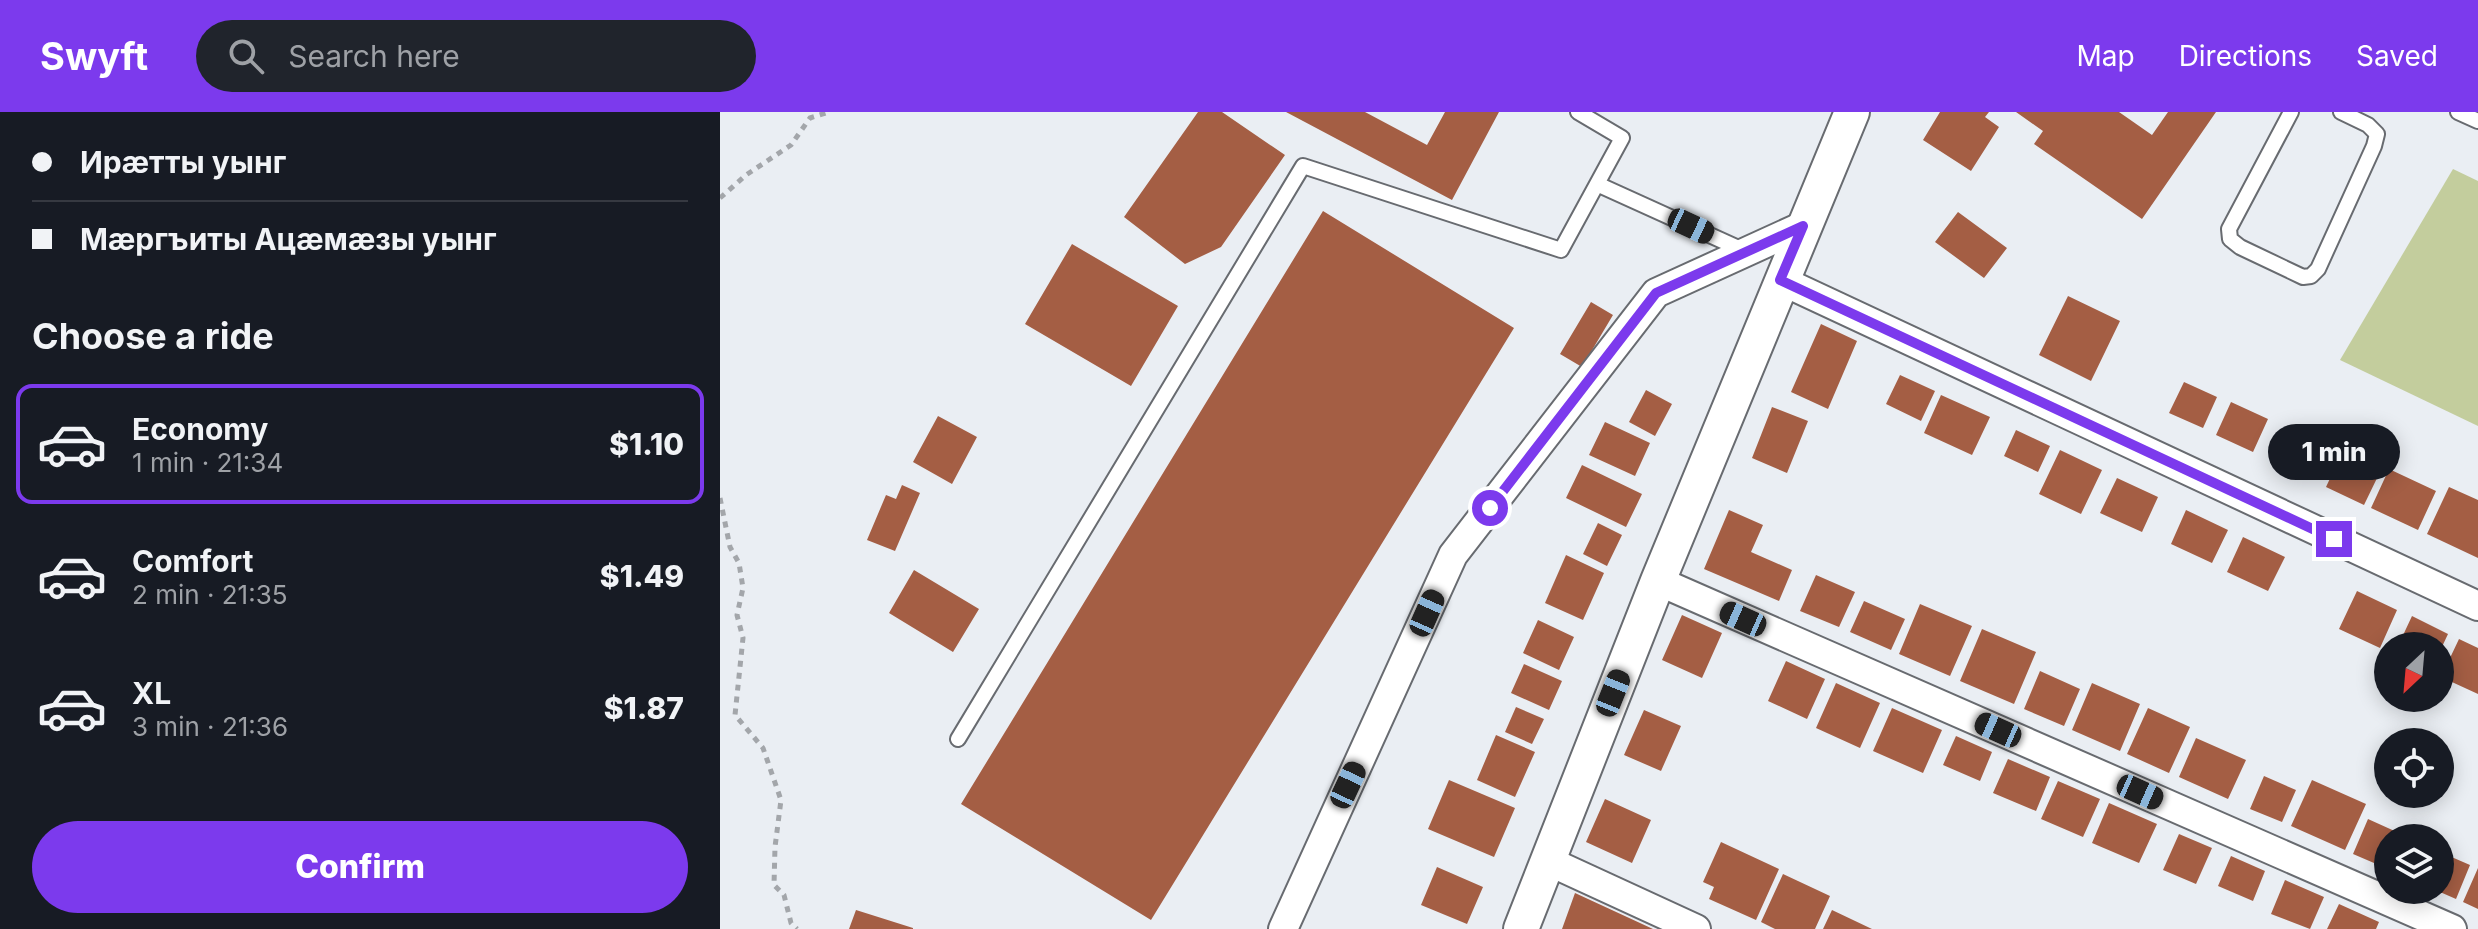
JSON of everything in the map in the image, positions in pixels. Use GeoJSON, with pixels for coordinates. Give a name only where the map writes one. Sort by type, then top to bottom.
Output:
{"type":"FeatureCollection","features":[{"type":"Feature","properties":{"kind":"street"},"geometry":{"type":"LineString","coordinates":[[1521,929],[1658,581],[1852,112]]}},
{"type":"Feature","properties":{"kind":"street"},"geometry":{"type":"LineString","coordinates":[[1283,929],[1453,555],[1656,293],[1803,226]]}},
{"type":"Feature","properties":{"kind":"street"},"geometry":{"type":"LineString","coordinates":[[1780,280],[2478,606]]}},
{"type":"Feature","properties":{"kind":"street"},"geometry":{"type":"LineString","coordinates":[[1658,581],[2452,929]]}},
{"type":"Feature","properties":{"kind":"street"},"geometry":{"type":"LineString","coordinates":[[1546,860],[1696,929]]}},
{"type":"Feature","properties":{"kind":"lane"},"geometry":{"type":"LineString","coordinates":[[958,739],[1303,166],[1561,250],[1622,138],[1578,112]]}},
{"type":"Feature","properties":{"kind":"lane"},"geometry":{"type":"LineString","coordinates":[[2291,112],[2229,229],[2230,239],[2303,277],[2311,276],[2318,269],[2377,134],[2368,125],[2341,112]]}},
{"type":"Feature","properties":{"kind":"lane"},"geometry":{"type":"LineString","coordinates":[[2458,112],[2478,121]]}},
{"type":"Feature","properties":{"kind":"lane"},"geometry":{"type":"LineString","coordinates":[[1597,184],[1747,252]]}},
{"type":"Feature","properties":{"kind":"path"},"geometry":{"type":"LineString","coordinates":[[720,198],[746,175],[791,145],[810,118],[829,112]]}},
{"type":"Feature","properties":{"kind":"path"},"geometry":{"type":"LineString","coordinates":[[720,498],[730,547],[739,563],[743,588],[737,615],[743,638],[735,715],[763,748],[781,800],[774,885],[784,895],[791,923],[797,929]]}},
{"type":"Feature","properties":{"kind":"green space"},"geometry":{"type":"Polygon","coordinates":[[[2453,169],[2478,181],[2478,426],[2340,360],[2453,169]]]}},
{"type":"Feature","properties":{"kind":"building"},"geometry":{"type":"Polygon","coordinates":[[[1198,112],[1222,112],[1285,155],[1221,247],[1185,264],[1124,217],[1198,112]]]}},
{"type":"Feature","properties":{"kind":"building"},"geometry":{"type":"Polygon","coordinates":[[[1286,112],[1365,112],[1427,145],[1445,112],[1499,112],[1452,200],[1286,112]]]}},
{"type":"Feature","properties":{"kind":"building"},"geometry":{"type":"Polygon","coordinates":[[[1940,112],[1989,112],[1985,117],[1999,127],[1971,171],[1923,140],[1940,112]]]}},
{"type":"Feature","properties":{"kind":"building"},"geometry":{"type":"Polygon","coordinates":[[[2016,112],[2119,112],[2152,135],[2168,112],[2216,112],[2142,219],[2034,144],[2043,131],[2016,112]]]}},
{"type":"Feature","properties":{"kind":"building"},"geometry":{"type":"Polygon","coordinates":[[[1323,211],[1514,328],[1151,920],[961,804],[1323,211]]]}},
{"type":"Feature","properties":{"kind":"building"},"geometry":{"type":"Polygon","coordinates":[[[1958,212],[2007,248],[1984,278],[1935,242],[1958,212]]]}},
{"type":"Feature","properties":{"kind":"building"},"geometry":{"type":"Polygon","coordinates":[[[1072,244],[1178,306],[1131,386],[1025,324],[1072,244]]]}},
{"type":"Feature","properties":{"kind":"building"},"geometry":{"type":"Polygon","coordinates":[[[2068,296],[2120,321],[2091,381],[2039,355],[2068,296]]]}},
{"type":"Feature","properties":{"kind":"building"},"geometry":{"type":"Polygon","coordinates":[[[1591,302],[1613,315],[1582,367],[1560,354],[1591,302]]]}},
{"type":"Feature","properties":{"kind":"building"},"geometry":{"type":"Polygon","coordinates":[[[1821,324],[1857,341],[1828,409],[1791,392],[1821,324]]]}},
{"type":"Feature","properties":{"kind":"building"},"geometry":{"type":"Polygon","coordinates":[[[1900,375],[1935,391],[1921,421],[1886,404],[1900,375]]]}},
{"type":"Feature","properties":{"kind":"building"},"geometry":{"type":"Polygon","coordinates":[[[2184,382],[2217,397],[2203,428],[2169,413],[2184,382]]]}},
{"type":"Feature","properties":{"kind":"building"},"geometry":{"type":"Polygon","coordinates":[[[1646,390],[1672,404],[1655,436],[1629,422],[1646,390]]]}},
{"type":"Feature","properties":{"kind":"building"},"geometry":{"type":"Polygon","coordinates":[[[1941,395],[1990,417],[1972,455],[1924,433],[1941,395]]]}},
{"type":"Feature","properties":{"kind":"building"},"geometry":{"type":"Polygon","coordinates":[[[2231,402],[2268,419],[2253,452],[2216,435],[2231,402]]]}},
{"type":"Feature","properties":{"kind":"building"},"geometry":{"type":"Polygon","coordinates":[[[1772,407],[1808,421],[1787,473],[1752,458],[1772,407]]]}},
{"type":"Feature","properties":{"kind":"building"},"geometry":{"type":"Polygon","coordinates":[[[938,416],[977,437],[952,484],[913,462],[938,416]]]}},
{"type":"Feature","properties":{"kind":"building"},"geometry":{"type":"Polygon","coordinates":[[[1605,422],[1650,443],[1635,476],[1589,455],[1605,422]]]}},
{"type":"Feature","properties":{"kind":"building"},"geometry":{"type":"Polygon","coordinates":[[[2016,430],[2050,446],[2038,472],[2004,456],[2016,430]]]}},
{"type":"Feature","properties":{"kind":"building"},"geometry":{"type":"Polygon","coordinates":[[[2290,435],[2321,449],[2308,478],[2276,463],[2290,435]]]}},
{"type":"Feature","properties":{"kind":"building"},"geometry":{"type":"Polygon","coordinates":[[[2060,450],[2102,470],[2081,514],[2039,494],[2060,450]]]}},
{"type":"Feature","properties":{"kind":"building"},"geometry":{"type":"Polygon","coordinates":[[[2341,455],[2379,474],[2364,505],[2326,487],[2341,455]]]}},
{"type":"Feature","properties":{"kind":"building"},"geometry":{"type":"Polygon","coordinates":[[[1582,465],[1642,494],[1626,527],[1566,498],[1582,465]]]}},
{"type":"Feature","properties":{"kind":"building"},"geometry":{"type":"Polygon","coordinates":[[[2389,469],[2436,491],[2418,530],[2371,508],[2389,469]]]}},
{"type":"Feature","properties":{"kind":"building"},"geometry":{"type":"Polygon","coordinates":[[[2117,478],[2158,497],[2142,532],[2100,513],[2117,478]]]}},
{"type":"Feature","properties":{"kind":"building"},"geometry":{"type":"Polygon","coordinates":[[[902,485],[920,493],[895,551],[867,540],[886,495],[896,499],[902,485]]]}},
{"type":"Feature","properties":{"kind":"building"},"geometry":{"type":"Polygon","coordinates":[[[2449,487],[2478,500],[2478,558],[2427,534],[2449,487]]]}},
{"type":"Feature","properties":{"kind":"building"},"geometry":{"type":"Polygon","coordinates":[[[1729,510],[1763,525],[1751,552],[1792,570],[1779,601],[1704,569],[1729,510]]]}},
{"type":"Feature","properties":{"kind":"building"},"geometry":{"type":"Polygon","coordinates":[[[2186,510],[2228,530],[2212,563],[2171,544],[2186,510]]]}},
{"type":"Feature","properties":{"kind":"building"},"geometry":{"type":"Polygon","coordinates":[[[1598,523],[1622,535],[1607,566],[1583,554],[1598,523]]]}},
{"type":"Feature","properties":{"kind":"building"},"geometry":{"type":"Polygon","coordinates":[[[2243,537],[2285,557],[2268,591],[2227,572],[2243,537]]]}},
{"type":"Feature","properties":{"kind":"building"},"geometry":{"type":"Polygon","coordinates":[[[1566,555],[1604,573],[1583,620],[1545,603],[1566,555]]]}},
{"type":"Feature","properties":{"kind":"building"},"geometry":{"type":"Polygon","coordinates":[[[914,570],[979,609],[953,652],[889,613],[914,570]]]}},
{"type":"Feature","properties":{"kind":"building"},"geometry":{"type":"Polygon","coordinates":[[[1816,575],[1855,592],[1839,627],[1800,611],[1816,575]]]}},
{"type":"Feature","properties":{"kind":"building"},"geometry":{"type":"Polygon","coordinates":[[[2357,591],[2397,610],[2387,632],[2374,632],[2374,645],[2339,629],[2357,591]]]}},
{"type":"Feature","properties":{"kind":"building"},"geometry":{"type":"Polygon","coordinates":[[[1864,601],[1905,619],[1891,650],[1850,632],[1864,601]]]}},
{"type":"Feature","properties":{"kind":"building"},"geometry":{"type":"Polygon","coordinates":[[[1920,604],[1972,626],[1950,676],[1899,654],[1920,604]]]}},
{"type":"Feature","properties":{"kind":"building"},"geometry":{"type":"Polygon","coordinates":[[[1682,615],[1722,633],[1702,678],[1662,660],[1682,615]]]}},
{"type":"Feature","properties":{"kind":"building"},"geometry":{"type":"Polygon","coordinates":[[[2412,616],[2444,632],[2405,632],[2412,616]]]}},
{"type":"Feature","properties":{"kind":"building"},"geometry":{"type":"Polygon","coordinates":[[[1538,620],[1574,637],[1559,670],[1523,653],[1538,620]]]}},
{"type":"Feature","properties":{"kind":"building"},"geometry":{"type":"Polygon","coordinates":[[[1982,629],[2036,652],[2014,704],[1960,681],[1982,629]]]}},
{"type":"Feature","properties":{"kind":"building"},"geometry":{"type":"Polygon","coordinates":[[[2459,639],[2478,648],[2478,694],[2454,683],[2454,650],[2459,639]]]}},
{"type":"Feature","properties":{"kind":"building"},"geometry":{"type":"Polygon","coordinates":[[[1786,661],[1825,679],[1807,719],[1768,701],[1786,661]]]}},
{"type":"Feature","properties":{"kind":"building"},"geometry":{"type":"Polygon","coordinates":[[[1524,664],[1562,681],[1549,710],[1511,693],[1524,664]]]}},
{"type":"Feature","properties":{"kind":"building"},"geometry":{"type":"Polygon","coordinates":[[[2040,671],[2080,689],[2064,726],[2024,709],[2040,671]]]}},
{"type":"Feature","properties":{"kind":"building"},"geometry":{"type":"Polygon","coordinates":[[[1836,683],[1880,703],[1860,748],[1816,728],[1836,683]]]}},
{"type":"Feature","properties":{"kind":"building"},"geometry":{"type":"Polygon","coordinates":[[[2092,683],[2140,704],[2120,751],[2072,730],[2092,683]]]}},
{"type":"Feature","properties":{"kind":"building"},"geometry":{"type":"Polygon","coordinates":[[[1516,707],[1544,719],[1532,744],[1505,732],[1516,707]]]}},
{"type":"Feature","properties":{"kind":"building"},"geometry":{"type":"Polygon","coordinates":[[[1892,708],[1942,730],[1923,773],[1873,751],[1892,708]]]}},
{"type":"Feature","properties":{"kind":"building"},"geometry":{"type":"Polygon","coordinates":[[[2148,708],[2190,727],[2169,773],[2127,754],[2148,708]]]}},
{"type":"Feature","properties":{"kind":"building"},"geometry":{"type":"Polygon","coordinates":[[[1644,710],[1681,726],[1661,771],[1624,755],[1644,710]]]}},
{"type":"Feature","properties":{"kind":"building"},"geometry":{"type":"Polygon","coordinates":[[[1496,735],[1535,752],[1515,797],[1477,780],[1496,735]]]}},
{"type":"Feature","properties":{"kind":"building"},"geometry":{"type":"Polygon","coordinates":[[[1956,736],[1992,752],[1980,781],[1943,765],[1956,736]]]}},
{"type":"Feature","properties":{"kind":"building"},"geometry":{"type":"Polygon","coordinates":[[[2196,738],[2246,760],[2228,799],[2179,777],[2196,738]]]}},
{"type":"Feature","properties":{"kind":"building"},"geometry":{"type":"Polygon","coordinates":[[[2008,759],[2050,777],[2036,811],[1993,793],[2008,759]]]}},
{"type":"Feature","properties":{"kind":"building"},"geometry":{"type":"Polygon","coordinates":[[[2264,776],[2296,790],[2282,822],[2250,809],[2264,776]]]}},
{"type":"Feature","properties":{"kind":"building"},"geometry":{"type":"Polygon","coordinates":[[[1449,780],[1515,808],[1494,857],[1428,829],[1449,780]]]}},
{"type":"Feature","properties":{"kind":"building"},"geometry":{"type":"Polygon","coordinates":[[[2312,780],[2366,804],[2345,850],[2291,826],[2312,780]]]}},
{"type":"Feature","properties":{"kind":"building"},"geometry":{"type":"Polygon","coordinates":[[[2058,781],[2100,799],[2083,837],[2041,819],[2058,781]]]}},
{"type":"Feature","properties":{"kind":"building"},"geometry":{"type":"Polygon","coordinates":[[[1605,799],[1651,820],[1632,863],[1586,842],[1605,799]]]}},
{"type":"Feature","properties":{"kind":"building"},"geometry":{"type":"Polygon","coordinates":[[[2109,803],[2157,824],[2139,863],[2092,843],[2109,803]]]}},
{"type":"Feature","properties":{"kind":"building"},"geometry":{"type":"Polygon","coordinates":[[[2368,819],[2379,824],[2374,824],[2374,863],[2353,854],[2368,819]]]}},
{"type":"Feature","properties":{"kind":"building"},"geometry":{"type":"Polygon","coordinates":[[[2179,834],[2212,848],[2196,884],[2163,870],[2179,834]]]}},
{"type":"Feature","properties":{"kind":"building"},"geometry":{"type":"Polygon","coordinates":[[[1721,842],[1779,869],[1756,920],[1709,899],[1714,887],[1703,882],[1721,842]]]}},
{"type":"Feature","properties":{"kind":"building"},"geometry":{"type":"Polygon","coordinates":[[[2231,856],[2265,871],[2253,901],[2218,886],[2231,856]]]}},
{"type":"Feature","properties":{"kind":"building"},"geometry":{"type":"Polygon","coordinates":[[[2454,858],[2470,865],[2454,898],[2454,858]]]}},
{"type":"Feature","properties":{"kind":"building"},"geometry":{"type":"Polygon","coordinates":[[[1437,867],[1483,887],[1467,924],[1421,905],[1437,867]]]}},
{"type":"Feature","properties":{"kind":"building"},"geometry":{"type":"Polygon","coordinates":[[[2478,868],[2478,909],[2463,902],[2478,868]]]}},
{"type":"Feature","properties":{"kind":"building"},"geometry":{"type":"Polygon","coordinates":[[[1783,874],[1830,896],[1815,929],[1775,929],[1761,922],[1783,874]]]}},
{"type":"Feature","properties":{"kind":"building"},"geometry":{"type":"Polygon","coordinates":[[[2285,880],[2324,897],[2310,929],[2271,914],[2285,880]]]}},
{"type":"Feature","properties":{"kind":"building"},"geometry":{"type":"Polygon","coordinates":[[[1575,893],[1653,929],[1562,929],[1575,893]]]}},
{"type":"Feature","properties":{"kind":"building"},"geometry":{"type":"Polygon","coordinates":[[[2339,904],[2379,922],[2376,929],[2327,929],[2339,904]]]}},
{"type":"Feature","properties":{"kind":"building"},"geometry":{"type":"Polygon","coordinates":[[[856,910],[913,928],[913,929],[849,929],[856,910]]]}},
{"type":"Feature","properties":{"kind":"building"},"geometry":{"type":"Polygon","coordinates":[[[1832,910],[1872,929],[1823,929],[1832,910]]]}},
{"type":"Feature","properties":{"kind":"route"},"geometry":{"type":"LineString","coordinates":[[1490,508],[1656,293],[1803,226],[1780,280],[2334,539]]}}]}
